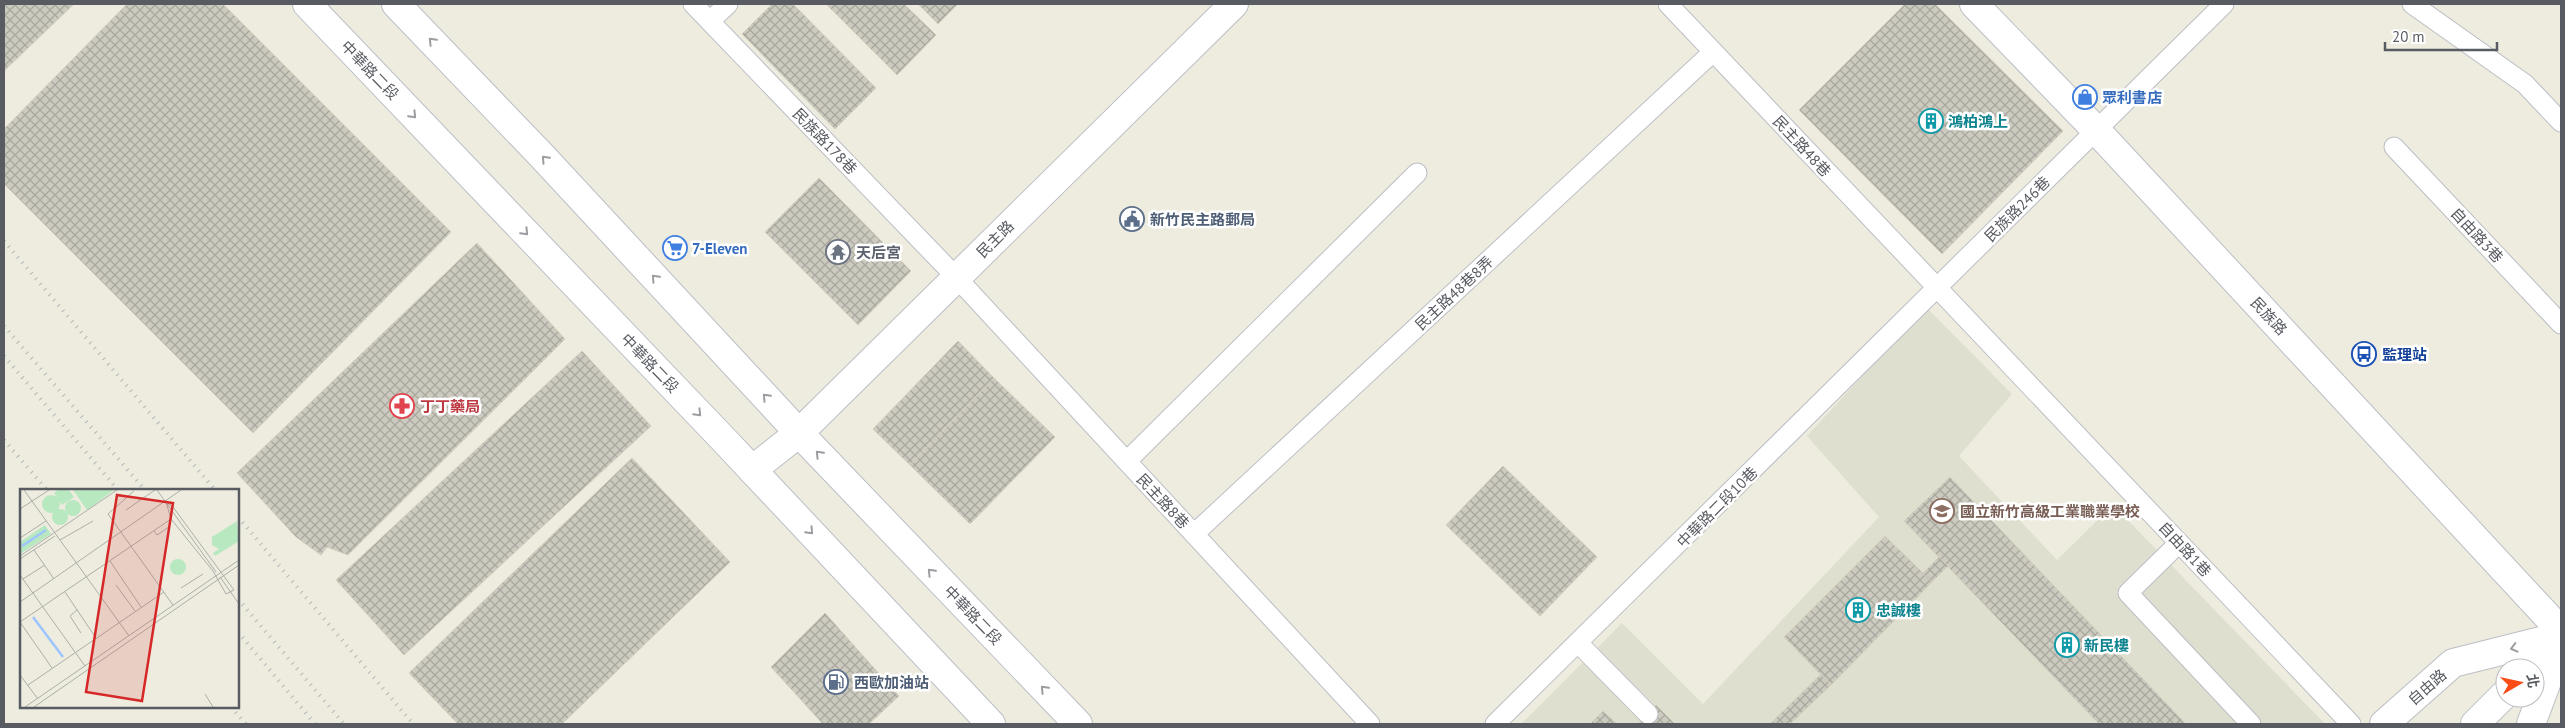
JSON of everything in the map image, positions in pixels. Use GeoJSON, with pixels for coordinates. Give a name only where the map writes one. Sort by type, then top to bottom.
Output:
{"type":"FeatureCollection","features":[{"type":"Feature","properties":{"kind":"street","name":"中華路二段"},"geometry":{"type":"LineString","coordinates":[[307,4],[752,470],[991,724]]}},
{"type":"Feature","properties":{"kind":"street","name":"中華路二段"},"geometry":{"type":"LineString","coordinates":[[396,4],[542,156],[799,433],[1078,724]]}},
{"type":"Feature","properties":{"kind":"street","name":"民主路"},"geometry":{"type":"LineString","coordinates":[[752,470],[799,433],[1234,4]]}},
{"type":"Feature","properties":{"kind":"street","name":"民族路"},"geometry":{"type":"LineString","coordinates":[[1974,4],[2096,130],[2561,631]]}},
{"type":"Feature","properties":{"kind":"street"},"geometry":{"type":"LineString","coordinates":[[2541,658],[2561,637]]}},
{"type":"Feature","properties":{"kind":"street","name":"自由路"},"geometry":{"type":"LineString","coordinates":[[2384,724],[2453,663],[2561,637]]}},
{"type":"Feature","properties":{"kind":"street"},"geometry":{"type":"LineString","coordinates":[[2531,724],[2561,644]]}},
{"type":"Feature","properties":{"kind":"street"},"geometry":{"type":"LineString","coordinates":[[2475,724],[2495,704]]}},
{"type":"Feature","properties":{"kind":"lane","name":"民族路178巷"},"geometry":{"type":"LineString","coordinates":[[694,4],[956,277]]}},
{"type":"Feature","properties":{"kind":"lane"},"geometry":{"type":"LineString","coordinates":[[710,21],[728,4]]}},
{"type":"Feature","properties":{"kind":"lane","name":"民主路48巷"},"geometry":{"type":"LineString","coordinates":[[1668,4],[1937,287]]}},
{"type":"Feature","properties":{"kind":"lane","name":"民族路246巷"},"geometry":{"type":"LineString","coordinates":[[1937,287],[2224,4]]}},
{"type":"Feature","properties":{"kind":"lane"},"geometry":{"type":"LineString","coordinates":[[2412,4],[2525,84],[2561,122]]}},
{"type":"Feature","properties":{"kind":"lane","name":"民主路48巷8弄"},"geometry":{"type":"LineString","coordinates":[[1194,534],[1713,52]]}},
{"type":"Feature","properties":{"kind":"lane","name":"自由路3巷"},"geometry":{"type":"LineString","coordinates":[[2394,147],[2561,324]]}},
{"type":"Feature","properties":{"kind":"lane"},"geometry":{"type":"LineString","coordinates":[[1126,461],[1417,173]]}},
{"type":"Feature","properties":{"kind":"lane","name":"民主路8巷"},"geometry":{"type":"LineString","coordinates":[[956,277],[1370,724]]}},
{"type":"Feature","properties":{"kind":"lane","name":"自由路1巷"},"geometry":{"type":"LineString","coordinates":[[1937,287],[2351,724]]}},
{"type":"Feature","properties":{"kind":"lane","name":"中華路二段10巷"},"geometry":{"type":"LineString","coordinates":[[1495,724],[1937,287]]}},
{"type":"Feature","properties":{"kind":"lane"},"geometry":{"type":"LineString","coordinates":[[2180,543],[2128,593],[2251,724]]}},
{"type":"Feature","properties":{"kind":"lane"},"geometry":{"type":"LineString","coordinates":[[1578,644],[1648,714]]}},
{"type":"Feature","properties":{"kind":"shaded area","name":"國立新竹高級工業職業學校"},"geometry":{"type":"Polygon","coordinates":[[[1926,307],[2012,394],[1959,456],[2057,560],[2113,505],[2325,724],[1521,724],[1622,623],[1703,704],[1879,517],[1807,436],[1926,307]]]}},
{"type":"Feature","properties":{"kind":"building"},"geometry":{"type":"Polygon","coordinates":[[[4,4],[74,4],[4,71],[4,4]]]}},
{"type":"Feature","properties":{"kind":"building"},"geometry":{"type":"Polygon","coordinates":[[[127,4],[223,4],[451,232],[253,433],[4,184],[4,129],[127,4]]]}},
{"type":"Feature","properties":{"kind":"building"},"geometry":{"type":"Polygon","coordinates":[[[772,4],[793,4],[876,88],[835,129],[742,34],[772,4]]]}},
{"type":"Feature","properties":{"kind":"building"},"geometry":{"type":"Polygon","coordinates":[[[826,4],[904,4],[936,35],[897,75],[826,4]]]}},
{"type":"Feature","properties":{"kind":"building"},"geometry":{"type":"Polygon","coordinates":[[[918,4],[958,4],[938,24],[918,4]]]}},
{"type":"Feature","properties":{"kind":"building","name":"鴻柏鴻上"},"geometry":{"type":"Polygon","coordinates":[[[1905,4],[1935,4],[2063,131],[1942,254],[1799,110],[1905,4]]]}},
{"type":"Feature","properties":{"kind":"building","name":"天后宮"},"geometry":{"type":"Polygon","coordinates":[[[819,178],[911,271],[858,325],[765,232],[819,178]]]}},
{"type":"Feature","properties":{"kind":"building","name":"丁丁藥局"},"geometry":{"type":"Polygon","coordinates":[[[477,243],[565,339],[348,555],[327,547],[321,555],[296,537],[237,473],[477,243]]]}},
{"type":"Feature","properties":{"kind":"building"},"geometry":{"type":"Polygon","coordinates":[[[958,341],[994,378],[910,465],[873,429],[958,341]]]}},
{"type":"Feature","properties":{"kind":"building"},"geometry":{"type":"Polygon","coordinates":[[[582,351],[651,426],[404,655],[336,580],[582,351]]]}},
{"type":"Feature","properties":{"kind":"building"},"geometry":{"type":"Polygon","coordinates":[[[994,378],[1055,437],[970,524],[910,465],[994,378]]]}},
{"type":"Feature","properties":{"kind":"building"},"geometry":{"type":"Polygon","coordinates":[[[632,458],[730,562],[562,724],[458,724],[409,673],[632,458]]]}},
{"type":"Feature","properties":{"kind":"building"},"geometry":{"type":"Polygon","coordinates":[[[1503,466],[1597,557],[1540,616],[1446,525],[1503,466]]]}},
{"type":"Feature","properties":{"kind":"building","name":"新民樓"},"geometry":{"type":"Polygon","coordinates":[[[1950,477],[2186,724],[2099,724],[1904,521],[1950,477]]]}},
{"type":"Feature","properties":{"kind":"building","name":"忠誠樓"},"geometry":{"type":"Polygon","coordinates":[[[1885,536],[1932,582],[1831,685],[1784,637],[1885,536]]]}},
{"type":"Feature","properties":{"kind":"building"},"geometry":{"type":"Polygon","coordinates":[[[1939,557],[1948,566],[1932,582],[1923,573],[1939,557]]]}},
{"type":"Feature","properties":{"kind":"building","name":"西歐加油站"},"geometry":{"type":"Polygon","coordinates":[[[825,613],[899,696],[869,724],[823,724],[771,667],[825,613]]]}},
{"type":"Feature","properties":{"kind":"building"},"geometry":{"type":"Polygon","coordinates":[[[1821,674],[1831,685],[1790,724],[1770,724],[1821,674]]]}},
{"type":"Feature","properties":{"kind":"building"},"geometry":{"type":"Polygon","coordinates":[[[1656,705],[1675,724],[1638,724],[1656,705]]]}},
{"type":"Feature","properties":{"kind":"building"},"geometry":{"type":"Polygon","coordinates":[[[1603,711],[1617,724],[1590,724],[1603,711]]]}},
{"type":"Feature","properties":{"kind":"railway"},"geometry":{"type":"LineString","coordinates":[[4,241],[214,489]]}},
{"type":"Feature","properties":{"kind":"railway"},"geometry":{"type":"LineString","coordinates":[[4,326],[144,489]]}},
{"type":"Feature","properties":{"kind":"railway"},"geometry":{"type":"LineString","coordinates":[[4,356],[117,489]]}},
{"type":"Feature","properties":{"kind":"railway"},"geometry":{"type":"LineString","coordinates":[[4,440],[46,489]]}},
{"type":"Feature","properties":{"kind":"railway"},"geometry":{"type":"LineString","coordinates":[[239,518],[413,724]]}},
{"type":"Feature","properties":{"kind":"railway"},"geometry":{"type":"LineString","coordinates":[[239,600],[344,724]]}},
{"type":"Feature","properties":{"kind":"railway"},"geometry":{"type":"LineString","coordinates":[[239,633],[315,724]]}},
{"type":"Feature","properties":{"kind":"railway"},"geometry":{"type":"LineString","coordinates":[[232,708],[246,724]]}},
{"type":"Feature","properties":{"kind":"place","name":"眾利書店"},"geometry":{"type":"Point","coordinates":[2085,97]}},
{"type":"Feature","properties":{"kind":"place","name":"鴻柏鴻上"},"geometry":{"type":"Point","coordinates":[1931,121]}},
{"type":"Feature","properties":{"kind":"place","name":"新竹民主路郵局"},"geometry":{"type":"Point","coordinates":[1132,219]}},
{"type":"Feature","properties":{"kind":"place","name":"7-Eleven"},"geometry":{"type":"Point","coordinates":[675,248]}},
{"type":"Feature","properties":{"kind":"place","name":"天后宮"},"geometry":{"type":"Point","coordinates":[838,252]}},
{"type":"Feature","properties":{"kind":"place","name":"監理站"},"geometry":{"type":"Point","coordinates":[2364,354]}},
{"type":"Feature","properties":{"kind":"place","name":"丁丁藥局"},"geometry":{"type":"Point","coordinates":[402,406]}},
{"type":"Feature","properties":{"kind":"place","name":"國立新竹高級工業職業學校"},"geometry":{"type":"Point","coordinates":[1942,511]}},
{"type":"Feature","properties":{"kind":"place","name":"忠誠樓"},"geometry":{"type":"Point","coordinates":[1858,610]}},
{"type":"Feature","properties":{"kind":"place","name":"新民樓"},"geometry":{"type":"Point","coordinates":[2067,645]}},
{"type":"Feature","properties":{"kind":"place","name":"西歐加油站"},"geometry":{"type":"Point","coordinates":[836,682]}}]}
